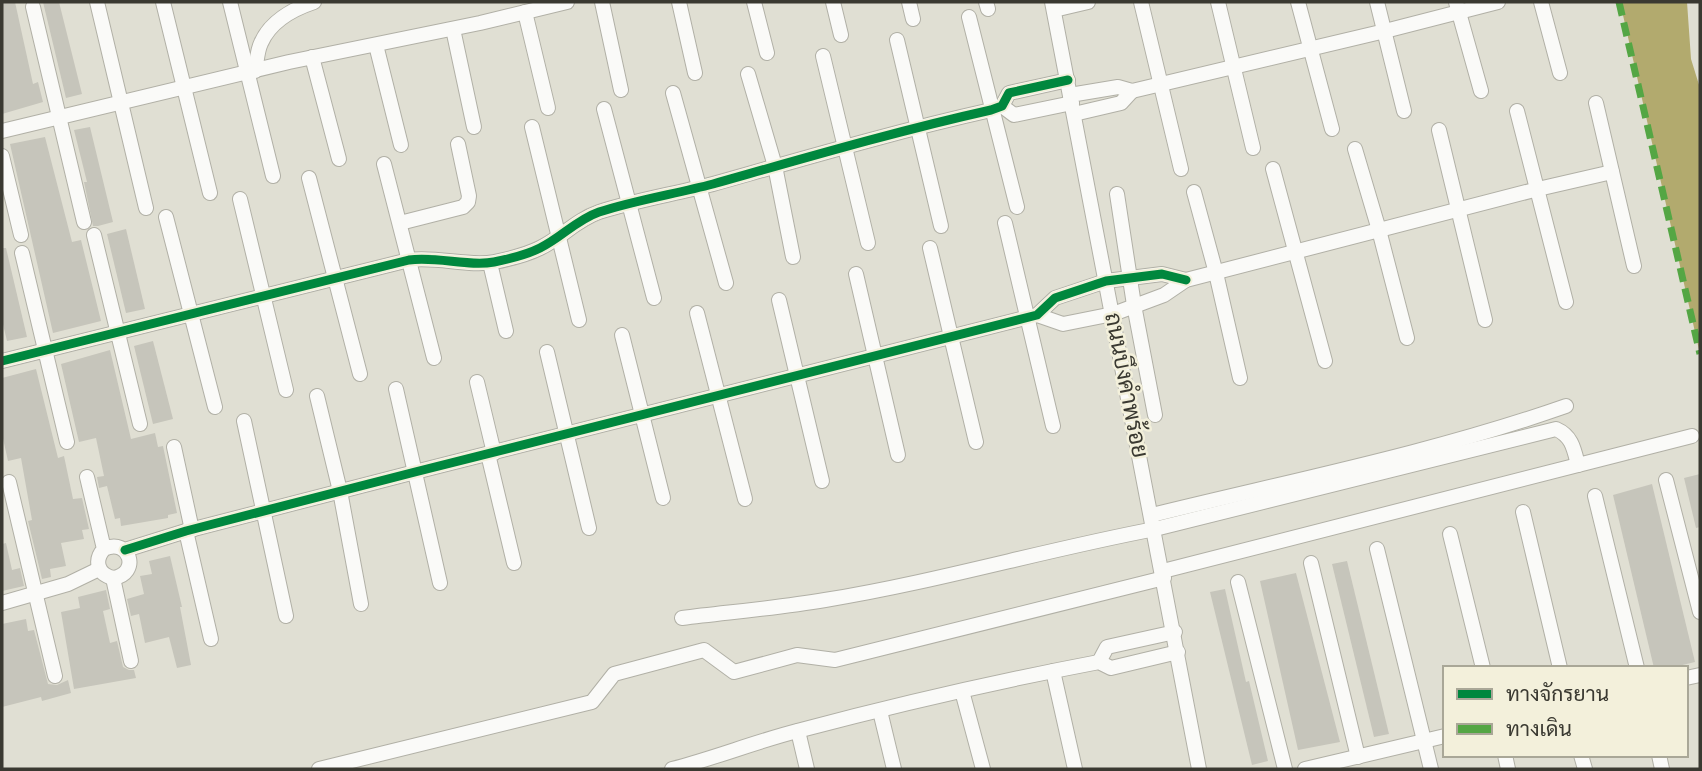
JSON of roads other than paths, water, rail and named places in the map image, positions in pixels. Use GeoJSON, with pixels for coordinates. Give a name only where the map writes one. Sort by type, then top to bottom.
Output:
{"type":"FeatureCollection","features":[{"type":"Feature","properties":{"kind":"street"},"geometry":{"type":"LineString","coordinates":[[97,2],[146,208]]}},
{"type":"Feature","properties":{"kind":"street"},"geometry":{"type":"LineString","coordinates":[[163,2],[210,193]]}},
{"type":"Feature","properties":{"kind":"street"},"geometry":{"type":"LineString","coordinates":[[230,2],[251,72],[272,176]]}},
{"type":"Feature","properties":{"kind":"street"},"geometry":{"type":"LineString","coordinates":[[2,131],[312,57],[453,29],[567,2]]}},
{"type":"Feature","properties":{"kind":"street"},"geometry":{"type":"LineString","coordinates":[[601,2],[621,90]]}},
{"type":"Feature","properties":{"kind":"street"},"geometry":{"type":"LineString","coordinates":[[679,2],[695,73]]}},
{"type":"Feature","properties":{"kind":"street"},"geometry":{"type":"LineString","coordinates":[[754,2],[766,53]]}},
{"type":"Feature","properties":{"kind":"street"},"geometry":{"type":"LineString","coordinates":[[833,2],[841,35]]}},
{"type":"Feature","properties":{"kind":"street"},"geometry":{"type":"LineString","coordinates":[[909,2],[913,19]]}},
{"type":"Feature","properties":{"kind":"street"},"geometry":{"type":"LineString","coordinates":[[1053,6],[1088,2]]}},
{"type":"Feature","properties":{"kind":"street"},"geometry":{"type":"LineString","coordinates":[[1141,2],[1181,169]]}},
{"type":"Feature","properties":{"kind":"street"},"geometry":{"type":"LineString","coordinates":[[1218,2],[1253,148]]}},
{"type":"Feature","properties":{"kind":"street"},"geometry":{"type":"LineString","coordinates":[[1298,2],[1332,129]]}},
{"type":"Feature","properties":{"kind":"street"},"geometry":{"type":"LineString","coordinates":[[1377,2],[1404,111]]}},
{"type":"Feature","properties":{"kind":"street"},"geometry":{"type":"LineString","coordinates":[[2,360],[409,260],[432,258],[490,263],[539,248],[583,219],[629,203],[700,187],[918,126],[997,108],[1014,115],[1072,104],[1121,103],[1132,91],[1161,83],[1385,31],[1457,7],[1498,2]]}},
{"type":"Feature","properties":{"kind":"street"},"geometry":{"type":"LineString","coordinates":[[1541,2],[1559,73]]}},
{"type":"Feature","properties":{"kind":"street"},"geometry":{"type":"LineString","coordinates":[[251,72],[260,43],[272,26],[305,3]]}},
{"type":"Feature","properties":{"kind":"street","name":"ถนนบึงคำพร้อย"},"geometry":{"type":"LineString","coordinates":[[1053,6],[1175,632],[1199,769]]}},
{"type":"Feature","properties":{"kind":"street"},"geometry":{"type":"LineString","coordinates":[[33,7],[84,222]]}},
{"type":"Feature","properties":{"kind":"street"},"geometry":{"type":"LineString","coordinates":[[1457,7],[1481,91]]}},
{"type":"Feature","properties":{"kind":"street"},"geometry":{"type":"LineString","coordinates":[[525,12],[548,108]]}},
{"type":"Feature","properties":{"kind":"street"},"geometry":{"type":"LineString","coordinates":[[969,17],[997,108],[1017,207]]}},
{"type":"Feature","properties":{"kind":"street"},"geometry":{"type":"LineString","coordinates":[[453,29],[474,127]]}},
{"type":"Feature","properties":{"kind":"street"},"geometry":{"type":"LineString","coordinates":[[897,40],[941,226]]}},
{"type":"Feature","properties":{"kind":"street"},"geometry":{"type":"LineString","coordinates":[[376,45],[401,145]]}},
{"type":"Feature","properties":{"kind":"street"},"geometry":{"type":"LineString","coordinates":[[823,56],[868,243]]}},
{"type":"Feature","properties":{"kind":"street"},"geometry":{"type":"LineString","coordinates":[[312,57],[339,159]]}},
{"type":"Feature","properties":{"kind":"street"},"geometry":{"type":"LineString","coordinates":[[748,74],[775,166],[793,257]]}},
{"type":"Feature","properties":{"kind":"street"},"geometry":{"type":"LineString","coordinates":[[997,108],[1009,93],[1068,80]]}},
{"type":"Feature","properties":{"kind":"street"},"geometry":{"type":"LineString","coordinates":[[673,93],[726,283]]}},
{"type":"Feature","properties":{"kind":"street"},"geometry":{"type":"LineString","coordinates":[[1596,103],[1634,266]]}},
{"type":"Feature","properties":{"kind":"street"},"geometry":{"type":"LineString","coordinates":[[604,109],[654,298]]}},
{"type":"Feature","properties":{"kind":"street"},"geometry":{"type":"LineString","coordinates":[[1517,111],[1566,302]]}},
{"type":"Feature","properties":{"kind":"street"},"geometry":{"type":"LineString","coordinates":[[533,127],[579,320]]}},
{"type":"Feature","properties":{"kind":"street"},"geometry":{"type":"LineString","coordinates":[[1439,130],[1485,320]]}},
{"type":"Feature","properties":{"kind":"street"},"geometry":{"type":"LineString","coordinates":[[400,223],[463,207],[468,202],[458,144]]}},
{"type":"Feature","properties":{"kind":"street"},"geometry":{"type":"LineString","coordinates":[[1356,149],[1380,230],[1406,338]]}},
{"type":"Feature","properties":{"kind":"street"},"geometry":{"type":"LineString","coordinates":[[2,156],[21,234]]}},
{"type":"Feature","properties":{"kind":"street"},"geometry":{"type":"LineString","coordinates":[[384,164],[434,358]]}},
{"type":"Feature","properties":{"kind":"street"},"geometry":{"type":"LineString","coordinates":[[1273,169],[1325,362]]}},
{"type":"Feature","properties":{"kind":"street"},"geometry":{"type":"LineString","coordinates":[[1032,317],[1063,324],[1113,314],[1164,295],[1186,280],[1612,172]]}},
{"type":"Feature","properties":{"kind":"street"},"geometry":{"type":"LineString","coordinates":[[309,178],[360,374]]}},
{"type":"Feature","properties":{"kind":"street"},"geometry":{"type":"LineString","coordinates":[[1194,192],[1240,377]]}},
{"type":"Feature","properties":{"kind":"street"},"geometry":{"type":"LineString","coordinates":[[1118,194],[1134,305],[1155,415]]}},
{"type":"Feature","properties":{"kind":"street"},"geometry":{"type":"LineString","coordinates":[[240,198],[286,390]]}},
{"type":"Feature","properties":{"kind":"street"},"geometry":{"type":"LineString","coordinates":[[166,217],[215,407]]}},
{"type":"Feature","properties":{"kind":"street"},"geometry":{"type":"LineString","coordinates":[[1005,223],[1032,317],[1053,426]]}},
{"type":"Feature","properties":{"kind":"street"},"geometry":{"type":"LineString","coordinates":[[94,235],[140,424]]}},
{"type":"Feature","properties":{"kind":"street"},"geometry":{"type":"LineString","coordinates":[[930,247],[976,442]]}},
{"type":"Feature","properties":{"kind":"street"},"geometry":{"type":"LineString","coordinates":[[22,253],[66,442]]}},
{"type":"Feature","properties":{"kind":"street"},"geometry":{"type":"LineString","coordinates":[[490,263],[506,331]]}},
{"type":"Feature","properties":{"kind":"street"},"geometry":{"type":"LineString","coordinates":[[856,274],[898,456]]}},
{"type":"Feature","properties":{"kind":"street"},"geometry":{"type":"LineString","coordinates":[[125,550],[189,530],[340,491],[1032,317],[1055,298],[1106,281],[1162,274],[1186,280]]}},
{"type":"Feature","properties":{"kind":"street"},"geometry":{"type":"LineString","coordinates":[[779,300],[822,481]]}},
{"type":"Feature","properties":{"kind":"street"},"geometry":{"type":"LineString","coordinates":[[696,313],[745,499]]}},
{"type":"Feature","properties":{"kind":"street"},"geometry":{"type":"LineString","coordinates":[[622,335],[663,498]]}},
{"type":"Feature","properties":{"kind":"street"},"geometry":{"type":"LineString","coordinates":[[547,352],[589,528]]}},
{"type":"Feature","properties":{"kind":"street"},"geometry":{"type":"LineString","coordinates":[[477,382],[514,563]]}},
{"type":"Feature","properties":{"kind":"street"},"geometry":{"type":"LineString","coordinates":[[396,389],[440,583]]}},
{"type":"Feature","properties":{"kind":"street"},"geometry":{"type":"LineString","coordinates":[[317,396],[340,491],[361,604]]}},
{"type":"Feature","properties":{"kind":"street"},"geometry":{"type":"LineString","coordinates":[[682,618],[825,600],[1091,541],[1510,425],[1566,405]]}},
{"type":"Feature","properties":{"kind":"street"},"geometry":{"type":"LineString","coordinates":[[244,421],[286,616]]}},
{"type":"Feature","properties":{"kind":"street"},"geometry":{"type":"LineString","coordinates":[[1153,522],[1556,429],[1567,434],[1578,465]]}},
{"type":"Feature","properties":{"kind":"street"},"geometry":{"type":"LineString","coordinates":[[319,769],[592,702],[614,674],[704,650],[734,672],[797,655],[835,660],[1692,436]]}},
{"type":"Feature","properties":{"kind":"street"},"geometry":{"type":"LineString","coordinates":[[174,447],[211,639]]}},
{"type":"Feature","properties":{"kind":"street"},"geometry":{"type":"LineString","coordinates":[[87,477],[104,549]]}},
{"type":"Feature","properties":{"kind":"street"},"geometry":{"type":"LineString","coordinates":[[1666,480],[1700,612]]}},
{"type":"Feature","properties":{"kind":"street"},"geometry":{"type":"LineString","coordinates":[[9,481],[55,676]]}},
{"type":"Feature","properties":{"kind":"street"},"geometry":{"type":"LineString","coordinates":[[1595,496],[1637,666]]}},
{"type":"Feature","properties":{"kind":"street"},"geometry":{"type":"LineString","coordinates":[[1522,512],[1560,666]]}},
{"type":"Feature","properties":{"kind":"street"},"geometry":{"type":"LineString","coordinates":[[1450,534],[1483,666]]}},
{"type":"Feature","properties":{"kind":"street"},"geometry":{"type":"LineString","coordinates":[[115,546],[125,550],[129,566],[123,575],[113,578],[102,574],[98,558],[104,549],[115,546]]}},
{"type":"Feature","properties":{"kind":"street"},"geometry":{"type":"LineString","coordinates":[[1377,549],[1431,769]]}},
{"type":"Feature","properties":{"kind":"street"},"geometry":{"type":"LineString","coordinates":[[1311,563],[1355,761]]}},
{"type":"Feature","properties":{"kind":"street"},"geometry":{"type":"LineString","coordinates":[[2,603],[68,584],[99,569]]}},
{"type":"Feature","properties":{"kind":"street"},"geometry":{"type":"LineString","coordinates":[[113,578],[131,661]]}},
{"type":"Feature","properties":{"kind":"street"},"geometry":{"type":"LineString","coordinates":[[1238,582],[1285,769]]}},
{"type":"Feature","properties":{"kind":"street"},"geometry":{"type":"LineString","coordinates":[[1099,662],[1107,647],[1175,632]]}},
{"type":"Feature","properties":{"kind":"street"},"geometry":{"type":"LineString","coordinates":[[672,769],[716,764],[797,731],[962,691],[1099,662],[1111,668],[1178,652]]}},
{"type":"Feature","properties":{"kind":"street"},"geometry":{"type":"LineString","coordinates":[[1053,671],[1075,769]]}},
{"type":"Feature","properties":{"kind":"street"},"geometry":{"type":"LineString","coordinates":[[962,691],[983,769]]}},
{"type":"Feature","properties":{"kind":"street"},"geometry":{"type":"LineString","coordinates":[[880,711],[894,769]]}},
{"type":"Feature","properties":{"kind":"street"},"geometry":{"type":"LineString","coordinates":[[797,731],[807,769]]}},
{"type":"Feature","properties":{"kind":"street"},"geometry":{"type":"LineString","coordinates":[[1306,769],[1355,761],[1443,736]]}}]}
